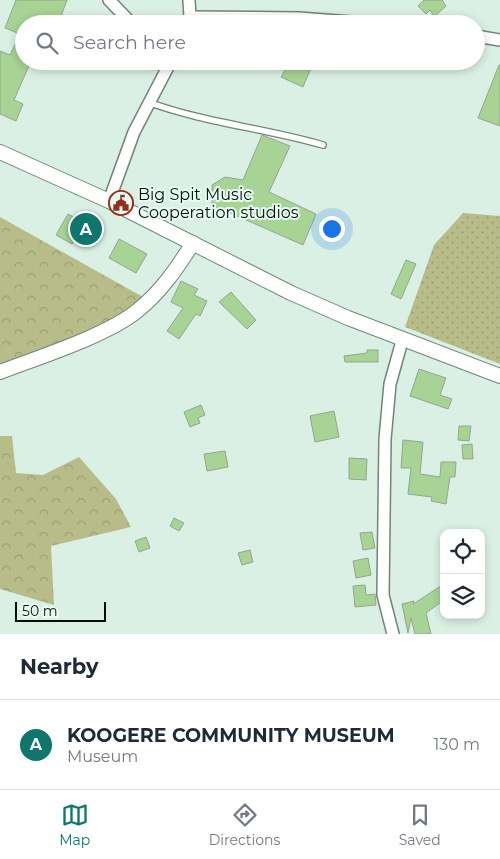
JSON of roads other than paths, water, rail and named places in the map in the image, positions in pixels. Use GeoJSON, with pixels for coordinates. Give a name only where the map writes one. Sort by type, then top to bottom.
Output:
{"type":"FeatureCollection","features":[{"type":"Feature","properties":{"kind":"street"},"geometry":{"type":"LineString","coordinates":[[109,0],[123,15]]}},
{"type":"Feature","properties":{"kind":"street"},"geometry":{"type":"LineString","coordinates":[[189,0],[189,15]]}},
{"type":"Feature","properties":{"kind":"street"},"geometry":{"type":"LineString","coordinates":[[485,38],[500,40]]}},
{"type":"Feature","properties":{"kind":"street"},"geometry":{"type":"LineString","coordinates":[[108,200],[134,132],[148,102],[166,70]]}},
{"type":"Feature","properties":{"kind":"street"},"geometry":{"type":"LineString","coordinates":[[0,152],[108,200],[291,293],[402,341],[500,376]]}},
{"type":"Feature","properties":{"kind":"street"},"geometry":{"type":"LineString","coordinates":[[0,372],[111,327],[136,312],[169,279],[193,243]]}},
{"type":"Feature","properties":{"kind":"street"},"geometry":{"type":"LineString","coordinates":[[393,634],[383,595],[385,439],[390,384],[402,341]]}},
{"type":"Feature","properties":{"kind":"lane"},"geometry":{"type":"LineString","coordinates":[[148,102],[182,115],[285,134],[323,145]]}},
{"type":"Feature","properties":{"kind":"place","name":"Big Spit Music Cooperation studios"},"geometry":{"type":"Point","coordinates":[121,203]}},
{"type":"Feature","properties":{"kind":"place","name":"KOOGERE COMMUNITY MUSEUM"},"geometry":{"type":"Point","coordinates":[86,229]}}]}
